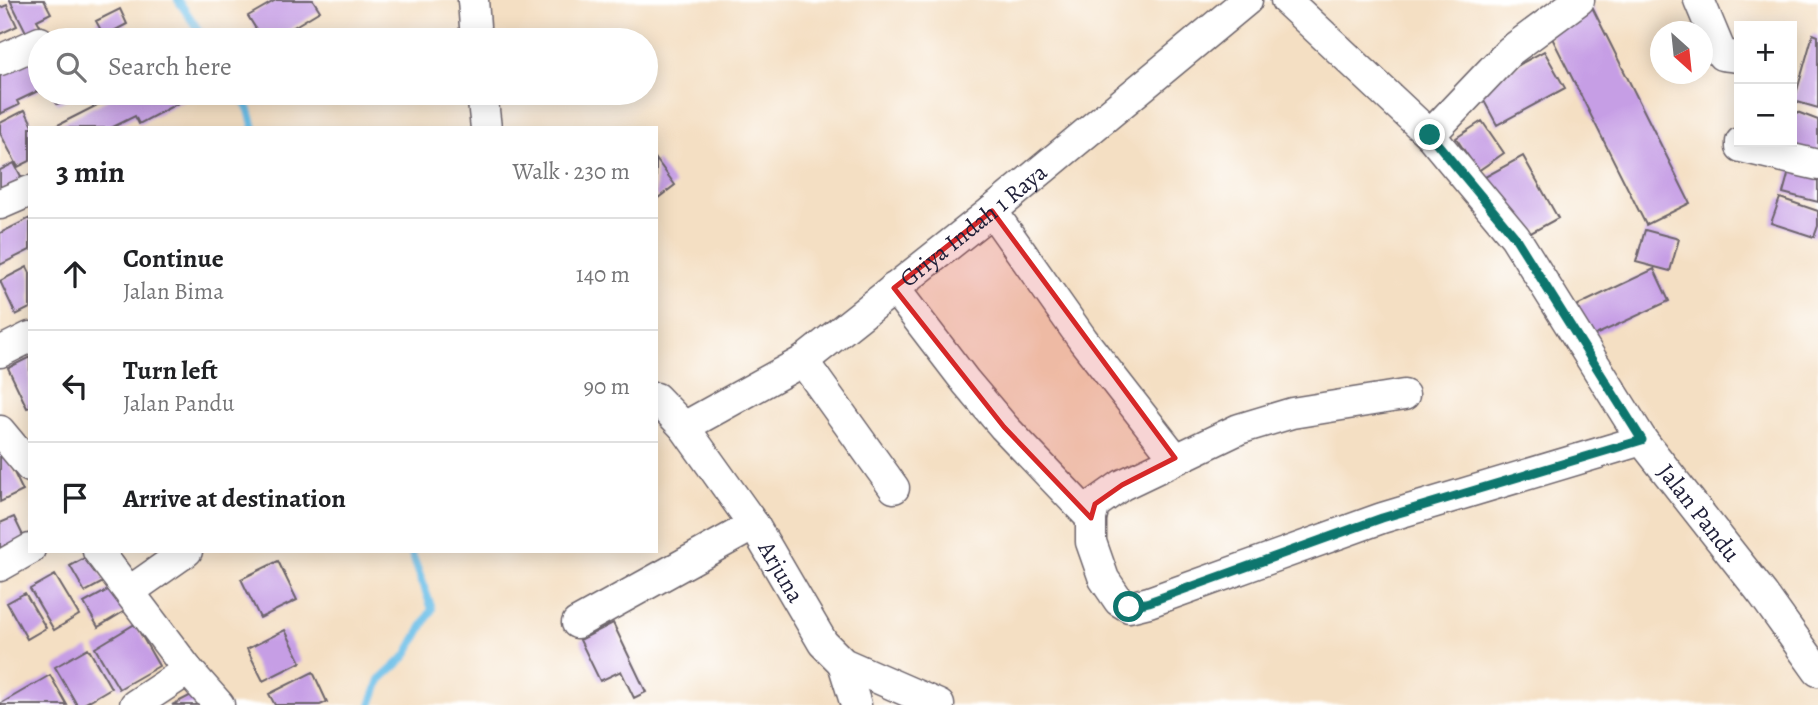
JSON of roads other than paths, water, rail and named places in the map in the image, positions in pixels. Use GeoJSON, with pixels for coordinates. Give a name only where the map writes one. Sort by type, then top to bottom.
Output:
{"type":"FeatureCollection","features":[{"type":"Feature","properties":{"kind":"street"},"geometry":{"type":"LineString","coordinates":[[472,0],[475,28]]}},
{"type":"Feature","properties":{"kind":"street","name":"Griya Indah 1 Raya"},"geometry":{"type":"LineString","coordinates":[[684,427],[803,361],[992,211],[1247,0]]}},
{"type":"Feature","properties":{"kind":"street","name":"Jalan Pandu"},"geometry":{"type":"LineString","coordinates":[[1286,0],[1430,135],[1515,237],[1642,440],[1763,594],[1818,671]]}},
{"type":"Feature","properties":{"kind":"street"},"geometry":{"type":"LineString","coordinates":[[1430,135],[1510,51],[1579,0]]}},
{"type":"Feature","properties":{"kind":"street"},"geometry":{"type":"LineString","coordinates":[[1699,0],[1722,55],[1734,56]]}},
{"type":"Feature","properties":{"kind":"street"},"geometry":{"type":"LineString","coordinates":[[0,60],[28,47]]}},
{"type":"Feature","properties":{"kind":"street"},"geometry":{"type":"LineString","coordinates":[[483,105],[486,126]]}},
{"type":"Feature","properties":{"kind":"street"},"geometry":{"type":"LineString","coordinates":[[1741,147],[1818,165]]}},
{"type":"Feature","properties":{"kind":"street"},"geometry":{"type":"LineString","coordinates":[[0,204],[28,192]]}},
{"type":"Feature","properties":{"kind":"street"},"geometry":{"type":"LineString","coordinates":[[992,211],[1083,340],[1175,458]]}},
{"type":"Feature","properties":{"kind":"street"},"geometry":{"type":"LineString","coordinates":[[894,288],[966,382],[1091,518]]}},
{"type":"Feature","properties":{"kind":"street"},"geometry":{"type":"LineString","coordinates":[[0,352],[28,338]]}},
{"type":"Feature","properties":{"kind":"street"},"geometry":{"type":"LineString","coordinates":[[803,361],[894,488]]}},
{"type":"Feature","properties":{"kind":"street"},"geometry":{"type":"LineString","coordinates":[[1404,395],[1292,413],[1239,429],[1122,485],[1095,504],[1091,518],[1091,541],[1104,579],[1119,601],[1129,607],[1149,602],[1382,518],[1642,440]]}},
{"type":"Feature","properties":{"kind":"street","name":"Arjuna"},"geometry":{"type":"LineString","coordinates":[[658,400],[684,427],[754,525],[823,643],[843,663],[939,705]]}},
{"type":"Feature","properties":{"kind":"street"},"geometry":{"type":"LineString","coordinates":[[0,430],[28,465]]}},
{"type":"Feature","properties":{"kind":"street"},"geometry":{"type":"LineString","coordinates":[[577,623],[754,525]]}},
{"type":"Feature","properties":{"kind":"street"},"geometry":{"type":"LineString","coordinates":[[0,566],[28,550]]}},
{"type":"Feature","properties":{"kind":"street"},"geometry":{"type":"LineString","coordinates":[[100,553],[188,670],[219,705]]}},
{"type":"Feature","properties":{"kind":"street"},"geometry":{"type":"LineString","coordinates":[[130,591],[184,553]]}},
{"type":"Feature","properties":{"kind":"street"},"geometry":{"type":"LineString","coordinates":[[843,663],[856,705]]}},
{"type":"Feature","properties":{"kind":"street"},"geometry":{"type":"LineString","coordinates":[[135,705],[188,670]]}},
{"type":"Feature","properties":{"kind":"waterway"},"geometry":{"type":"LineString","coordinates":[[178,0],[197,28]]}},
{"type":"Feature","properties":{"kind":"waterway"},"geometry":{"type":"LineString","coordinates":[[246,105],[253,126]]}},
{"type":"Feature","properties":{"kind":"waterway"},"geometry":{"type":"LineString","coordinates":[[371,705],[380,680],[406,656],[432,609],[412,553]]}}]}
